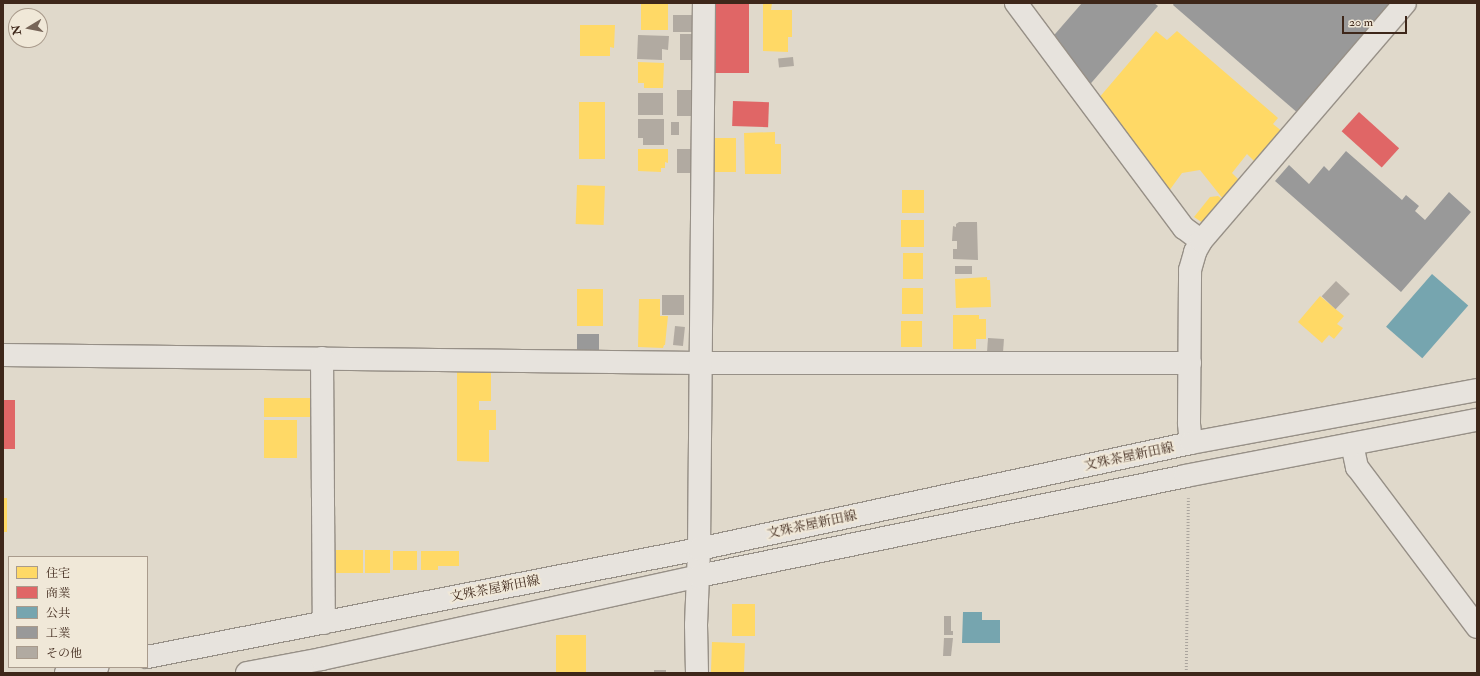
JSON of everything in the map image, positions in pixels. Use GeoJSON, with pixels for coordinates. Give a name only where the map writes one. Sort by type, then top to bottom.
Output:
{"type":"FeatureCollection","features":[{"type":"Feature","properties":{"kind":"street"},"geometry":{"type":"LineString","coordinates":[[697,673],[696,624],[699,576],[704,3]]}},
{"type":"Feature","properties":{"kind":"street"},"geometry":{"type":"LineString","coordinates":[[1016,3],[1184,228],[1195,254],[1190,363],[1189,424],[1191,443]]}},
{"type":"Feature","properties":{"kind":"street"},"geometry":{"type":"LineString","coordinates":[[1195,254],[1405,3]]}},
{"type":"Feature","properties":{"kind":"street"},"geometry":{"type":"LineString","coordinates":[[3,355],[700,363],[1190,363]]}},
{"type":"Feature","properties":{"kind":"street"},"geometry":{"type":"LineString","coordinates":[[322,358],[324,623]]}},
{"type":"Feature","properties":{"kind":"street","name":"文殊茶屋新田線"},"geometry":{"type":"LineString","coordinates":[[148,657],[699,549],[1191,443],[1477,390]]}},
{"type":"Feature","properties":{"kind":"street","name":"文殊茶屋新田線"},"geometry":{"type":"LineString","coordinates":[[247,673],[322,666],[699,576],[1185,476],[1477,420]]}},
{"type":"Feature","properties":{"kind":"street"},"geometry":{"type":"LineString","coordinates":[[1352,444],[1357,467],[1477,627]]}},
{"type":"Feature","properties":{"kind":"street"},"geometry":{"type":"LineString","coordinates":[[66,673],[92,668]]}},
{"type":"Feature","properties":{"kind":"path"},"geometry":{"type":"LineString","coordinates":[[1185,476],[1188,496],[1186,673]]}},
{"type":"Feature","properties":{"kind":"building: 住宅"},"geometry":{"type":"Polygon","coordinates":[[[641,3],[668,3],[668,30],[641,30],[641,3]]]}},
{"type":"Feature","properties":{"kind":"building: 住宅"},"geometry":{"type":"Polygon","coordinates":[[[763,3],[772,3],[771,10],[792,10],[792,37],[788,37],[788,52],[763,51],[763,3]]]}},
{"type":"Feature","properties":{"kind":"building: 住宅"},"geometry":{"type":"Polygon","coordinates":[[[580,25],[615,25],[614,48],[610,47],[610,56],[580,56],[580,25]]]}},
{"type":"Feature","properties":{"kind":"building: 住宅"},"geometry":{"type":"Polygon","coordinates":[[[1156,31],[1167,40],[1177,31],[1278,118],[1273,124],[1283,132],[1255,162],[1247,154],[1232,173],[1240,181],[1223,199],[1200,170],[1182,173],[1166,195],[1098,99],[1156,31]]]}},
{"type":"Feature","properties":{"kind":"building: 住宅"},"geometry":{"type":"Polygon","coordinates":[[[638,62],[664,63],[663,88],[644,88],[644,83],[638,83],[638,62]]]}},
{"type":"Feature","properties":{"kind":"building: 住宅"},"geometry":{"type":"Polygon","coordinates":[[[579,102],[605,102],[605,159],[579,159],[579,102]]]}},
{"type":"Feature","properties":{"kind":"building: 住宅"},"geometry":{"type":"Polygon","coordinates":[[[775,132],[775,144],[781,144],[781,174],[745,174],[744,133],[775,132]]]}},
{"type":"Feature","properties":{"kind":"building: 住宅"},"geometry":{"type":"Polygon","coordinates":[[[713,138],[736,138],[736,172],[713,172],[713,138]]]}},
{"type":"Feature","properties":{"kind":"building: 住宅"},"geometry":{"type":"Polygon","coordinates":[[[638,149],[668,149],[668,163],[665,162],[665,168],[661,168],[661,172],[638,171],[638,149]]]}},
{"type":"Feature","properties":{"kind":"building: 住宅"},"geometry":{"type":"Polygon","coordinates":[[[577,185],[605,186],[604,225],[576,224],[577,185]]]}},
{"type":"Feature","properties":{"kind":"building: 住宅"},"geometry":{"type":"Polygon","coordinates":[[[902,190],[924,190],[924,213],[902,213],[902,190]]]}},
{"type":"Feature","properties":{"kind":"building: 住宅"},"geometry":{"type":"Polygon","coordinates":[[[1218,196],[1222,199],[1203,223],[1194,217],[1210,197],[1218,196]]]}},
{"type":"Feature","properties":{"kind":"building: 住宅"},"geometry":{"type":"Polygon","coordinates":[[[901,220],[924,220],[924,247],[901,247],[901,220]]]}},
{"type":"Feature","properties":{"kind":"building: 住宅"},"geometry":{"type":"Polygon","coordinates":[[[903,253],[923,253],[923,279],[903,279],[903,253]]]}},
{"type":"Feature","properties":{"kind":"building: 住宅"},"geometry":{"type":"Polygon","coordinates":[[[987,277],[987,280],[990,280],[991,307],[956,308],[955,279],[987,277]]]}},
{"type":"Feature","properties":{"kind":"building: 住宅"},"geometry":{"type":"Polygon","coordinates":[[[902,288],[923,288],[923,314],[902,314],[902,288]]]}},
{"type":"Feature","properties":{"kind":"building: 住宅"},"geometry":{"type":"Polygon","coordinates":[[[577,289],[603,289],[603,326],[577,326],[577,289]]]}},
{"type":"Feature","properties":{"kind":"building: 住宅"},"geometry":{"type":"Polygon","coordinates":[[[1320,296],[1344,316],[1337,324],[1343,328],[1334,339],[1329,335],[1322,343],[1298,322],[1320,296]]]}},
{"type":"Feature","properties":{"kind":"building: 住宅"},"geometry":{"type":"Polygon","coordinates":[[[639,299],[660,299],[660,316],[668,316],[665,345],[663,348],[638,347],[639,299]]]}},
{"type":"Feature","properties":{"kind":"building: 住宅"},"geometry":{"type":"Polygon","coordinates":[[[953,315],[979,315],[979,319],[986,319],[986,339],[976,339],[976,349],[953,349],[953,315]]]}},
{"type":"Feature","properties":{"kind":"building: 住宅"},"geometry":{"type":"Polygon","coordinates":[[[901,321],[922,321],[922,347],[901,347],[901,321]]]}},
{"type":"Feature","properties":{"kind":"building: 住宅"},"geometry":{"type":"Polygon","coordinates":[[[457,371],[491,371],[491,401],[479,401],[479,410],[496,410],[496,430],[489,430],[489,462],[457,461],[457,371]]]}},
{"type":"Feature","properties":{"kind":"building: 住宅"},"geometry":{"type":"Polygon","coordinates":[[[264,398],[313,398],[313,417],[264,417],[264,398]]]}},
{"type":"Feature","properties":{"kind":"building: 住宅"},"geometry":{"type":"Polygon","coordinates":[[[264,420],[297,420],[297,458],[264,458],[264,420]]]}},
{"type":"Feature","properties":{"kind":"building: 住宅"},"geometry":{"type":"Polygon","coordinates":[[[3,498],[7,498],[7,532],[3,532],[3,498]]]}},
{"type":"Feature","properties":{"kind":"building: 住宅"},"geometry":{"type":"Polygon","coordinates":[[[336,550],[363,550],[363,573],[336,573],[336,550]]]}},
{"type":"Feature","properties":{"kind":"building: 住宅"},"geometry":{"type":"Polygon","coordinates":[[[365,550],[390,550],[390,573],[365,573],[365,550]]]}},
{"type":"Feature","properties":{"kind":"building: 住宅"},"geometry":{"type":"Polygon","coordinates":[[[393,551],[417,551],[417,570],[393,570],[393,551]]]}},
{"type":"Feature","properties":{"kind":"building: 住宅"},"geometry":{"type":"Polygon","coordinates":[[[421,551],[459,551],[459,566],[438,566],[438,570],[421,570],[421,551]]]}},
{"type":"Feature","properties":{"kind":"building: 住宅"},"geometry":{"type":"Polygon","coordinates":[[[732,604],[755,604],[755,636],[732,636],[732,604]]]}},
{"type":"Feature","properties":{"kind":"building: 住宅"},"geometry":{"type":"Polygon","coordinates":[[[556,635],[586,635],[586,673],[556,673],[556,635]]]}},
{"type":"Feature","properties":{"kind":"building: 住宅"},"geometry":{"type":"Polygon","coordinates":[[[712,642],[745,643],[744,673],[711,673],[712,642]]]}},
{"type":"Feature","properties":{"kind":"building: 商業"},"geometry":{"type":"Polygon","coordinates":[[[715,3],[749,3],[749,73],[715,73],[715,3]]]}},
{"type":"Feature","properties":{"kind":"building: 商業"},"geometry":{"type":"Polygon","coordinates":[[[733,101],[769,102],[768,127],[732,126],[733,101]]]}},
{"type":"Feature","properties":{"kind":"building: 商業"},"geometry":{"type":"Polygon","coordinates":[[[1359,112],[1399,148],[1382,167],[1342,131],[1359,112]]]}},
{"type":"Feature","properties":{"kind":"building: 商業"},"geometry":{"type":"Polygon","coordinates":[[[3,400],[15,400],[15,449],[3,449],[3,400]]]}},
{"type":"Feature","properties":{"kind":"building: 公共"},"geometry":{"type":"Polygon","coordinates":[[[1432,274],[1468,305],[1422,358],[1386,327],[1432,274]]]}},
{"type":"Feature","properties":{"kind":"building: 公共"},"geometry":{"type":"Polygon","coordinates":[[[963,612],[982,612],[982,620],[1000,620],[1000,643],[962,643],[963,612]]]}},
{"type":"Feature","properties":{"kind":"building: 工業"},"geometry":{"type":"Polygon","coordinates":[[[1082,3],[1154,3],[1158,6],[1086,89],[1049,41],[1082,3]]]}},
{"type":"Feature","properties":{"kind":"building: 工業"},"geometry":{"type":"Polygon","coordinates":[[[1174,3],[1394,3],[1299,114],[1173,5],[1174,3]]]}},
{"type":"Feature","properties":{"kind":"building: 工業"},"geometry":{"type":"Polygon","coordinates":[[[1346,151],[1402,200],[1406,195],[1419,206],[1415,211],[1425,220],[1449,192],[1471,212],[1401,292],[1275,181],[1289,165],[1309,184],[1324,166],[1329,171],[1346,151]]]}},
{"type":"Feature","properties":{"kind":"building: 工業"},"geometry":{"type":"Polygon","coordinates":[[[577,334],[599,334],[599,352],[577,352],[577,334]]]}},
{"type":"Feature","properties":{"kind":"building: その他"},"geometry":{"type":"Polygon","coordinates":[[[673,15],[694,15],[694,32],[673,32],[673,15]]]}},
{"type":"Feature","properties":{"kind":"building: その他"},"geometry":{"type":"Polygon","coordinates":[[[680,34],[694,34],[694,60],[680,60],[680,34]]]}},
{"type":"Feature","properties":{"kind":"building: その他"},"geometry":{"type":"Polygon","coordinates":[[[638,35],[669,36],[668,50],[662,49],[662,60],[637,59],[638,35]]]}},
{"type":"Feature","properties":{"kind":"building: その他"},"geometry":{"type":"Polygon","coordinates":[[[793,57],[794,66],[779,68],[778,59],[793,57]]]}},
{"type":"Feature","properties":{"kind":"building: その他"},"geometry":{"type":"Polygon","coordinates":[[[677,90],[694,90],[694,116],[677,116],[677,90]]]}},
{"type":"Feature","properties":{"kind":"building: その他"},"geometry":{"type":"Polygon","coordinates":[[[638,93],[663,93],[663,115],[638,115],[638,93]]]}},
{"type":"Feature","properties":{"kind":"building: その他"},"geometry":{"type":"Polygon","coordinates":[[[638,119],[664,119],[664,145],[643,145],[643,138],[638,138],[638,119]]]}},
{"type":"Feature","properties":{"kind":"building: その他"},"geometry":{"type":"Polygon","coordinates":[[[671,122],[679,122],[679,135],[671,135],[671,122]]]}},
{"type":"Feature","properties":{"kind":"building: その他"},"geometry":{"type":"Polygon","coordinates":[[[677,149],[692,149],[692,173],[677,173],[677,149]]]}},
{"type":"Feature","properties":{"kind":"building: その他"},"geometry":{"type":"Polygon","coordinates":[[[959,222],[977,222],[978,260],[953,259],[953,249],[957,249],[957,241],[952,241],[953,226],[956,227],[956,224],[959,222]]]}},
{"type":"Feature","properties":{"kind":"building: その他"},"geometry":{"type":"Polygon","coordinates":[[[955,266],[972,266],[972,274],[955,274],[955,266]]]}},
{"type":"Feature","properties":{"kind":"building: その他"},"geometry":{"type":"Polygon","coordinates":[[[1336,281],[1350,294],[1336,309],[1322,296],[1336,281]]]}},
{"type":"Feature","properties":{"kind":"building: その他"},"geometry":{"type":"Polygon","coordinates":[[[662,295],[684,295],[684,315],[662,315],[662,295]]]}},
{"type":"Feature","properties":{"kind":"building: その他"},"geometry":{"type":"Polygon","coordinates":[[[675,326],[685,327],[683,346],[673,345],[675,326]]]}},
{"type":"Feature","properties":{"kind":"building: その他"},"geometry":{"type":"Polygon","coordinates":[[[988,338],[1004,339],[1003,355],[987,354],[988,338]]]}},
{"type":"Feature","properties":{"kind":"building: その他"},"geometry":{"type":"Polygon","coordinates":[[[944,616],[951,616],[951,631],[953,631],[953,635],[944,635],[944,616]]]}},
{"type":"Feature","properties":{"kind":"building: その他"},"geometry":{"type":"Polygon","coordinates":[[[944,638],[953,638],[951,656],[943,656],[944,638]]]}},
{"type":"Feature","properties":{"kind":"building: その他"},"geometry":{"type":"Polygon","coordinates":[[[654,670],[666,670],[666,673],[654,673],[654,670]]]}}]}
